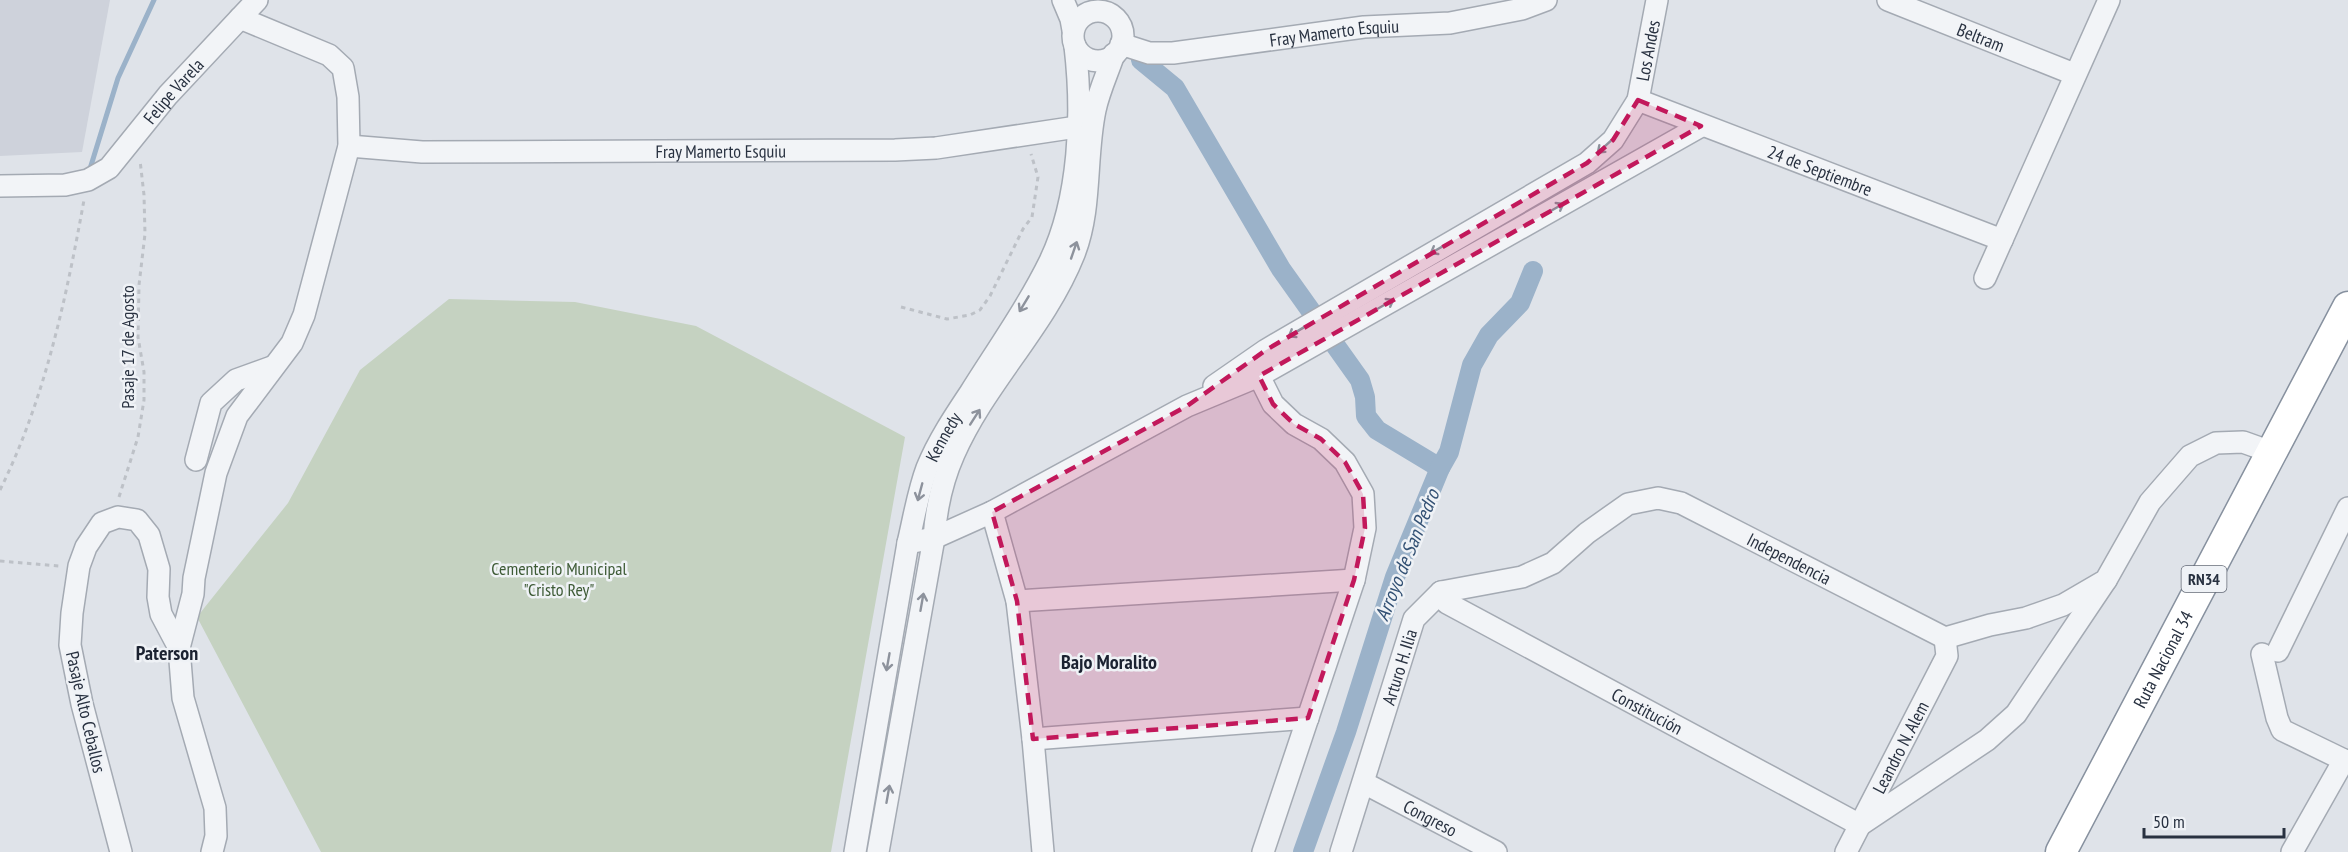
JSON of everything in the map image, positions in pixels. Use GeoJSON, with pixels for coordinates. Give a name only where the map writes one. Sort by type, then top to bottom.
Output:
{"type":"FeatureCollection","features":[{"type":"Feature","properties":{"kind":"highway","name":"Ruta Nacional 34"},"geometry":{"type":"LineString","coordinates":[[2061,852],[2348,307]]}},
{"type":"Feature","properties":{"kind":"street","name":"Felipe Varela"},"geometry":{"type":"LineString","coordinates":[[88,180],[109,168],[168,95],[258,0]]}},
{"type":"Feature","properties":{"kind":"street","name":"Kennedy"},"geometry":{"type":"LineString","coordinates":[[878,852],[944,481],[954,454],[968,428],[1059,286],[1074,253],[1085,206],[1085,126],[1074,38],[1063,0]]}},
{"type":"Feature","properties":{"kind":"street"},"geometry":{"type":"LineString","coordinates":[[1114,0],[1118,40],[1103,60],[1095,61],[1080,54],[1074,38],[1082,16],[1096,10],[1112,15],[1118,40]]}},
{"type":"Feature","properties":{"kind":"street","name":"Fray Mamerto Esquiu"},"geometry":{"type":"LineString","coordinates":[[1118,40],[1149,53],[1173,53],[1364,27],[1450,23],[1522,9],[1546,0]]}},
{"type":"Feature","properties":{"kind":"street","name":"Los Andes"},"geometry":{"type":"LineString","coordinates":[[1638,100],[1657,0]]}},
{"type":"Feature","properties":{"kind":"street","name":"Beltram"},"geometry":{"type":"LineString","coordinates":[[1888,0],[2074,74]]}},
{"type":"Feature","properties":{"kind":"street"},"geometry":{"type":"LineString","coordinates":[[1985,278],[2074,74],[2109,0]]}},
{"type":"Feature","properties":{"kind":"street"},"geometry":{"type":"LineString","coordinates":[[212,852],[216,836],[214,808],[183,698],[179,648],[193,594],[194,578],[216,473],[237,416],[292,343],[304,315],[349,146],[348,97],[343,68],[328,55],[240,18]]}},
{"type":"Feature","properties":{"kind":"street","name":"Kennedy"},"geometry":{"type":"LineString","coordinates":[[855,852],[908,543],[919,492],[936,448],[1033,290],[1054,251],[1062,231],[1085,126],[1118,40]]}},
{"type":"Feature","properties":{"kind":"street"},"geometry":{"type":"LineString","coordinates":[[1267,364],[1325,315],[1587,163],[1612,140],[1638,100]]}},
{"type":"Feature","properties":{"kind":"street","name":"24 de Septiembre"},"geometry":{"type":"LineString","coordinates":[[1638,100],[2002,240]]}},
{"type":"Feature","properties":{"kind":"street","name":"Fray Mamerto Esquiu"},"geometry":{"type":"LineString","coordinates":[[349,146],[422,152],[896,150],[936,148],[1085,126]]}},
{"type":"Feature","properties":{"kind":"street"},"geometry":{"type":"LineString","coordinates":[[908,543],[934,538],[992,512],[1267,364],[1335,333],[1701,126]]}},
{"type":"Feature","properties":{"kind":"street"},"geometry":{"type":"LineString","coordinates":[[0,186],[64,185],[88,180]]}},
{"type":"Feature","properties":{"kind":"street"},"geometry":{"type":"LineString","coordinates":[[1263,852],[1354,580],[1365,528],[1363,494],[1345,462],[1321,440],[1294,424],[1273,404],[1267,364]]}},
{"type":"Feature","properties":{"kind":"street"},"geometry":{"type":"LineString","coordinates":[[196,460],[210,403],[236,380],[272,367]]}},
{"type":"Feature","properties":{"kind":"street"},"geometry":{"type":"LineString","coordinates":[[1860,825],[1987,740],[2016,714],[2106,580],[2150,502],[2190,456],[2216,443],[2244,442],[2271,452]]}},
{"type":"Feature","properties":{"kind":"street","name":"Independencia"},"geometry":{"type":"LineString","coordinates":[[1441,592],[1522,577],[1553,563],[1587,533],[1628,504],[1658,498],[1681,503],[1945,638]]}},
{"type":"Feature","properties":{"kind":"street"},"geometry":{"type":"LineString","coordinates":[[2292,852],[2346,761],[2282,730],[2277,718],[2270,653],[2348,508]]}},
{"type":"Feature","properties":{"kind":"street"},"geometry":{"type":"LineString","coordinates":[[992,512],[1017,601],[1043,852]]}},
{"type":"Feature","properties":{"kind":"street"},"geometry":{"type":"LineString","coordinates":[[118,517],[137,520],[149,535],[159,569],[158,597],[161,614],[179,648]]}},
{"type":"Feature","properties":{"kind":"street","name":"Pasaje Alto Ceballos"},"geometry":{"type":"LineString","coordinates":[[118,517],[102,523],[86,547],[79,566],[70,645],[82,704],[121,852]]}},
{"type":"Feature","properties":{"kind":"street"},"geometry":{"type":"LineString","coordinates":[[1017,601],[1354,580]]}},
{"type":"Feature","properties":{"kind":"street"},"geometry":{"type":"LineString","coordinates":[[1945,638],[2054,609],[2106,580]]}},
{"type":"Feature","properties":{"kind":"street","name":"Arturo H. Ilia"},"geometry":{"type":"LineString","coordinates":[[1341,852],[1414,619],[1441,592]]}},
{"type":"Feature","properties":{"kind":"street","name":"Constitución"},"geometry":{"type":"LineString","coordinates":[[1441,592],[1447,603],[1860,825]]}},
{"type":"Feature","properties":{"kind":"street","name":"Leandro N. Alem"},"geometry":{"type":"LineString","coordinates":[[1846,852],[1947,657],[1945,638]]}},
{"type":"Feature","properties":{"kind":"street"},"geometry":{"type":"LineString","coordinates":[[1033,739],[1308,718]]}},
{"type":"Feature","properties":{"kind":"street","name":"Congreso"},"geometry":{"type":"LineString","coordinates":[[1364,783],[1496,852]]}},
{"type":"Feature","properties":{"kind":"path"},"geometry":{"type":"LineString","coordinates":[[901,307],[947,319],[970,315],[980,310],[990,296],[1023,229],[1032,217],[1038,177],[1024,135]]}},
{"type":"Feature","properties":{"kind":"path","name":"Pasaje 17 de Agosto"},"geometry":{"type":"LineString","coordinates":[[118,517],[119,496],[138,437],[144,400],[144,372],[138,337],[139,285],[145,234],[144,195],[135,138]]}},
{"type":"Feature","properties":{"kind":"path"},"geometry":{"type":"LineString","coordinates":[[0,490],[15,460],[60,321],[88,180]]}},
{"type":"Feature","properties":{"kind":"path"},"geometry":{"type":"LineString","coordinates":[[0,561],[38,566],[79,566]]}},
{"type":"Feature","properties":{"kind":"highlighted area"},"geometry":{"type":"Polygon","coordinates":[[[1638,100],[1701,126],[1259,376],[1273,404],[1294,424],[1321,439],[1345,462],[1363,494],[1365,528],[1354,580],[1308,718],[1033,739],[1017,601],[992,512],[1187,406],[1266,350],[1587,163],[1613,140],[1638,100]]]}},
{"type":"Feature","properties":{"kind":"shaded area"},"geometry":{"type":"Polygon","coordinates":[[[0,0],[110,0],[82,152],[0,156],[0,0]]]}},
{"type":"Feature","properties":{"kind":"green space","name":"Cementerio Municipal \"Cristo Rey\""},"geometry":{"type":"Polygon","coordinates":[[[449,299],[575,302],[696,326],[905,437],[831,852],[321,852],[197,617],[288,503],[360,370],[449,299]]]}},
{"type":"Feature","properties":{"kind":"waterway"},"geometry":{"type":"LineString","coordinates":[[89,172],[118,78],[154,0]]}},
{"type":"Feature","properties":{"kind":"waterway"},"geometry":{"type":"LineString","coordinates":[[1141,60],[1175,88],[1281,269],[1360,380],[1365,397],[1366,416],[1377,430],[1440,468]]}},
{"type":"Feature","properties":{"kind":"waterway","name":"Arroyo de San Pedro"},"geometry":{"type":"LineString","coordinates":[[1303,852],[1346,732],[1395,577],[1440,468],[1449,452],[1472,365],[1489,335],[1520,303],[1533,271]]}},
{"type":"Feature","properties":{"kind":"district","name":"Paterson"},"geometry":{"type":"Point","coordinates":[167,653]}},
{"type":"Feature","properties":{"kind":"district","name":"Bajo Moralito"},"geometry":{"type":"Point","coordinates":[1109,662]}}]}
